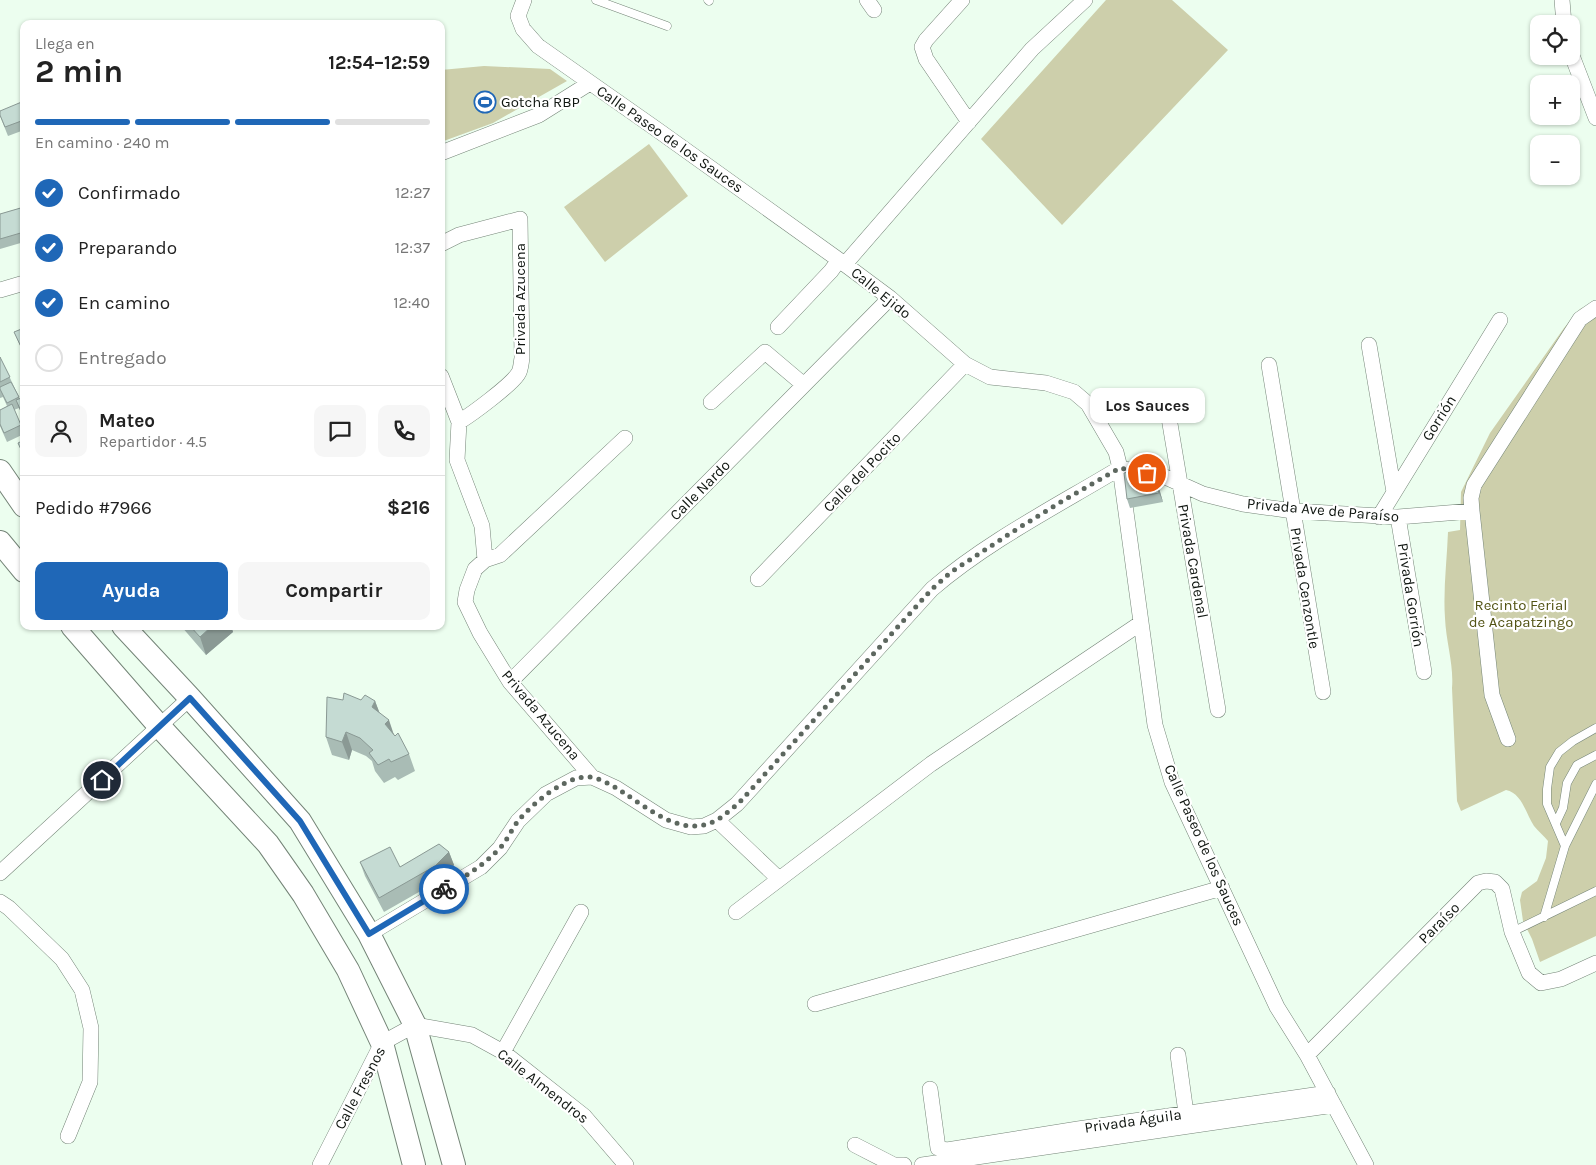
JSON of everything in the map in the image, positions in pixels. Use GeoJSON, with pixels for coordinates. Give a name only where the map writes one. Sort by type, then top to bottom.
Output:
{"type":"FeatureCollection","features":[{"type":"Feature","properties":{"kind":"main road"},"geometry":{"type":"LineString","coordinates":[[0,471],[20,500]]}},
{"type":"Feature","properties":{"kind":"main road"},"geometry":{"type":"LineString","coordinates":[[0,542],[20,566]]}},
{"type":"Feature","properties":{"kind":"main road"},"geometry":{"type":"LineString","coordinates":[[75,630],[160,727],[273,851],[303,894],[348,970],[382,1043],[414,1165]]}},
{"type":"Feature","properties":{"kind":"main road"},"geometry":{"type":"LineString","coordinates":[[127,630],[300,821],[369,934],[415,1025],[454,1165]]}},
{"type":"Feature","properties":{"kind":"street","name":"Calle Paseo de los Sauces"},"geometry":{"type":"LineString","coordinates":[[524,0],[518,16],[528,34],[538,46],[842,262]]}},
{"type":"Feature","properties":{"kind":"street"},"geometry":{"type":"LineString","coordinates":[[962,0],[922,47],[926,59],[969,122]]}},
{"type":"Feature","properties":{"kind":"street","name":"Calle Ejido"},"geometry":{"type":"LineString","coordinates":[[1085,0],[1032,49],[969,122],[842,262],[890,298],[965,364],[990,377],[1046,383],[1074,392],[1088,404],[1116,452],[1120,468]]}},
{"type":"Feature","properties":{"kind":"street"},"geometry":{"type":"LineString","coordinates":[[1562,0],[1563,15]]}},
{"type":"Feature","properties":{"kind":"street"},"geometry":{"type":"LineString","coordinates":[[1576,65],[1596,118]]}},
{"type":"Feature","properties":{"kind":"street"},"geometry":{"type":"LineString","coordinates":[[445,151],[540,115],[590,83]]}},
{"type":"Feature","properties":{"kind":"street","name":"Privada Azucena"},"geometry":{"type":"LineString","coordinates":[[445,242],[458,235],[520,219],[522,358],[519,373],[508,384],[459,422]]}},
{"type":"Feature","properties":{"kind":"street"},"geometry":{"type":"LineString","coordinates":[[778,327],[831,271],[842,262]]}},
{"type":"Feature","properties":{"kind":"street"},"geometry":{"type":"LineString","coordinates":[[0,290],[20,284]]}},
{"type":"Feature","properties":{"kind":"street","name":"Calle Nardo"},"geometry":{"type":"LineString","coordinates":[[510,682],[890,298]]}},
{"type":"Feature","properties":{"kind":"street"},"geometry":{"type":"LineString","coordinates":[[1508,739],[1492,695],[1471,498],[1474,485],[1580,319],[1595,308]]}},
{"type":"Feature","properties":{"kind":"street","name":"Gorrión"},"geometry":{"type":"LineString","coordinates":[[1378,517],[1500,320]]}},
{"type":"Feature","properties":{"kind":"street"},"geometry":{"type":"LineString","coordinates":[[1370,345],[1394,492]]}},
{"type":"Feature","properties":{"kind":"street"},"geometry":{"type":"LineString","coordinates":[[711,402],[765,352],[804,385]]}},
{"type":"Feature","properties":{"kind":"street","name":"Calle del Pocito"},"geometry":{"type":"LineString","coordinates":[[758,579],[965,364]]}},
{"type":"Feature","properties":{"kind":"street","name":"Privada Cenzontle"},"geometry":{"type":"LineString","coordinates":[[1269,365],[1323,692]]}},
{"type":"Feature","properties":{"kind":"street"},"geometry":{"type":"LineString","coordinates":[[445,386],[459,422],[457,460],[482,526],[485,560],[500,555],[625,438]]}},
{"type":"Feature","properties":{"kind":"street","name":"Privada Cardenal"},"geometry":{"type":"LineString","coordinates":[[1168,412],[1218,710]]}},
{"type":"Feature","properties":{"kind":"street","name":"Calle Paseo de los Sauces"},"geometry":{"type":"LineString","coordinates":[[1120,468],[1155,726],[1172,782],[1277,1007],[1307,1055],[1366,1165]]}},
{"type":"Feature","properties":{"kind":"street"},"geometry":{"type":"LineString","coordinates":[[369,934],[480,867],[500,848],[518,821],[546,794],[576,778],[592,777],[616,788],[666,820],[691,828],[704,826],[717,820],[738,804],[932,589],[951,572],[1025,524],[1120,468]]}},
{"type":"Feature","properties":{"kind":"street","name":"Privada Ave de Paraíso"},"geometry":{"type":"LineString","coordinates":[[1120,468],[1163,476],[1211,496],[1243,504],[1292,510],[1398,517],[1472,510]]}},
{"type":"Feature","properties":{"kind":"street","name":"Privada Gorrión"},"geometry":{"type":"LineString","coordinates":[[1398,517],[1424,672]]}},
{"type":"Feature","properties":{"kind":"street","name":"Privada Azucena"},"geometry":{"type":"LineString","coordinates":[[485,560],[475,569],[467,590],[465,602],[480,633],[510,682],[592,777]]}},
{"type":"Feature","properties":{"kind":"street"},"geometry":{"type":"LineString","coordinates":[[736,912],[931,764],[1141,623]]}},
{"type":"Feature","properties":{"kind":"street"},"geometry":{"type":"LineString","coordinates":[[0,873],[190,698]]}},
{"type":"Feature","properties":{"kind":"street"},"geometry":{"type":"LineString","coordinates":[[717,820],[779,879]]}},
{"type":"Feature","properties":{"kind":"street","name":"Paraíso"},"geometry":{"type":"LineString","coordinates":[[1307,1055],[1478,883],[1486,881],[1495,882],[1502,890],[1512,932],[1529,973],[1541,983],[1562,979],[1596,963]]}},
{"type":"Feature","properties":{"kind":"street"},"geometry":{"type":"LineString","coordinates":[[815,1004],[1222,888]]}},
{"type":"Feature","properties":{"kind":"street"},"geometry":{"type":"LineString","coordinates":[[0,902],[10,908],[62,959],[82,990],[91,1028],[90,1082],[68,1136]]}},
{"type":"Feature","properties":{"kind":"street"},"geometry":{"type":"LineString","coordinates":[[503,1052],[581,912]]}},
{"type":"Feature","properties":{"kind":"street","name":"Calle Fresnos"},"geometry":{"type":"LineString","coordinates":[[320,1165],[382,1043],[415,1025]]}},
{"type":"Feature","properties":{"kind":"street","name":"Calle Almendros"},"geometry":{"type":"LineString","coordinates":[[415,1025],[472,1035],[503,1052],[584,1116],[626,1165]]}},
{"type":"Feature","properties":{"kind":"street"},"geometry":{"type":"LineString","coordinates":[[1178,1055],[1186,1113]]}},
{"type":"Feature","properties":{"kind":"street","name":"Privada Águila"},"geometry":{"type":"LineString","coordinates":[[930,1089],[938,1148],[947,1150],[1186,1113],[1331,1099]]}},
{"type":"Feature","properties":{"kind":"street"},"geometry":{"type":"LineString","coordinates":[[922,1165],[1331,1099]]}},
{"type":"Feature","properties":{"kind":"street"},"geometry":{"type":"LineString","coordinates":[[855,1146],[894,1165],[904,1165]]}},
{"type":"Feature","properties":{"kind":"lane"},"geometry":{"type":"LineString","coordinates":[[596,0],[667,26]]}},
{"type":"Feature","properties":{"kind":"lane"},"geometry":{"type":"LineString","coordinates":[[1565,846],[1547,804],[1550,767],[1559,752],[1572,740],[1596,728]]}},
{"type":"Feature","properties":{"kind":"lane"},"geometry":{"type":"LineString","coordinates":[[1556,823],[1563,808],[1568,783],[1577,765],[1596,755]]}},
{"type":"Feature","properties":{"kind":"lane"},"geometry":{"type":"LineString","coordinates":[[1544,917],[1565,846],[1596,784]]}},
{"type":"Feature","properties":{"kind":"lane"},"geometry":{"type":"LineString","coordinates":[[1512,932],[1596,891]]}},
{"type":"Feature","properties":{"kind":"green space"},"geometry":{"type":"Polygon","coordinates":[[[1106,0],[1172,0],[1228,50],[1062,225],[981,139],[1106,0]]]}},
{"type":"Feature","properties":{"kind":"green space","name":"Gotcha RBP"},"geometry":{"type":"Polygon","coordinates":[[[484,66],[550,69],[567,81],[493,123],[445,141],[445,70],[484,66]]]}},
{"type":"Feature","properties":{"kind":"green space"},"geometry":{"type":"Polygon","coordinates":[[[649,144],[688,196],[605,262],[564,207],[649,144]]]}},
{"type":"Feature","properties":{"kind":"green space","name":"Recinto Ferial de Acapatzingo"},"geometry":{"type":"Polygon","coordinates":[[[1596,301],[1596,936],[1540,962],[1523,921],[1520,900],[1522,892],[1537,881],[1546,858],[1548,841],[1534,826],[1520,800],[1511,792],[1506,790],[1461,811],[1457,801],[1452,671],[1445,607],[1448,532],[1460,530],[1461,492],[1490,433],[1564,328],[1580,309],[1596,301]]]}},
{"type":"Feature","properties":{"kind":"building"},"geometry":{"type":"Polygon","coordinates":[[[20,103],[20,121],[5,127],[0,111],[20,103]]]}},
{"type":"Feature","properties":{"kind":"building"},"geometry":{"type":"Polygon","coordinates":[[[20,208],[20,233],[0,239],[0,214],[20,208]]]}},
{"type":"Feature","properties":{"kind":"building"},"geometry":{"type":"Polygon","coordinates":[[[20,330],[20,345],[14,332],[20,330]]]}},
{"type":"Feature","properties":{"kind":"building"},"geometry":{"type":"Polygon","coordinates":[[[0,357],[10,377],[0,382],[0,357]]]}},
{"type":"Feature","properties":{"kind":"building"},"geometry":{"type":"Polygon","coordinates":[[[11,382],[19,397],[7,403],[0,387],[11,382]]]}},
{"type":"Feature","properties":{"kind":"building"},"geometry":{"type":"Polygon","coordinates":[[[20,398],[20,409],[16,400],[20,398]]]}},
{"type":"Feature","properties":{"kind":"building"},"geometry":{"type":"Polygon","coordinates":[[[12,404],[20,425],[4,433],[0,424],[0,410],[12,404]]]}},
{"type":"Feature","properties":{"kind":"building"},"geometry":{"type":"Polygon","coordinates":[[[1140,469],[1155,476],[1159,493],[1127,499],[1124,473],[1140,469]]]}},
{"type":"Feature","properties":{"kind":"building"},"geometry":{"type":"Polygon","coordinates":[[[194,630],[208,630],[200,637],[194,630]]]}},
{"type":"Feature","properties":{"kind":"building"},"geometry":{"type":"Polygon","coordinates":[[[344,693],[361,700],[365,695],[375,701],[372,707],[389,720],[385,724],[395,736],[398,733],[409,754],[391,762],[389,759],[378,765],[369,753],[373,750],[360,738],[346,732],[342,742],[326,737],[327,697],[343,700],[344,693]]]}},
{"type":"Feature","properties":{"kind":"building"},"geometry":{"type":"Polygon","coordinates":[[[439,844],[449,852],[435,866],[379,898],[360,862],[390,847],[400,867],[439,844]]]}},
{"type":"Feature","properties":{"kind":"way so far"},"geometry":{"type":"LineString","coordinates":[[444,889],[480,867],[500,848],[518,821],[546,794],[576,778],[592,777],[616,788],[666,820],[691,828],[704,826],[717,820],[738,804],[932,589],[951,572],[1064,500],[1120,468],[1147,473]]}},
{"type":"Feature","properties":{"kind":"place","name":"Gotcha RBP"},"geometry":{"type":"Point","coordinates":[485,102]}},
{"type":"Feature","properties":{"kind":"place","name":"Los Sauces"},"geometry":{"type":"Point","coordinates":[1147,473]}},
{"type":"Feature","properties":{"kind":"route"},"geometry":{"type":"LineString","coordinates":[[102,780],[190,698],[300,821],[369,934],[444,889]]}}]}
